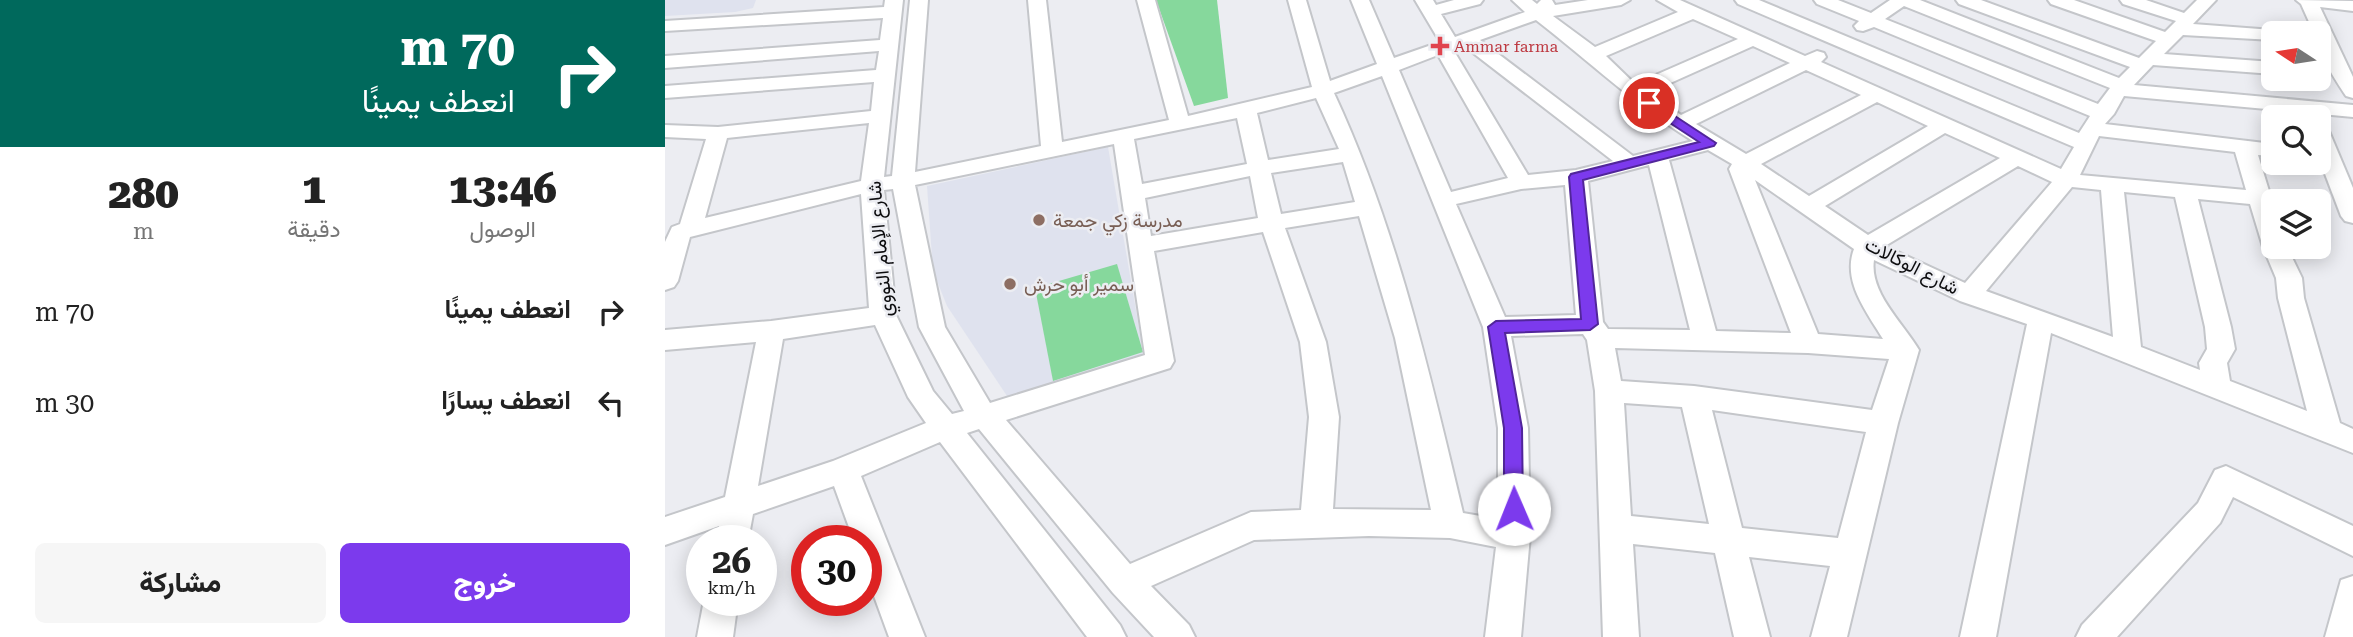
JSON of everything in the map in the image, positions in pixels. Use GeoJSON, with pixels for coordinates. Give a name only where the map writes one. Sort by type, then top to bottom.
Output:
{"type":"FeatureCollection","features":[{"type":"Feature","properties":{"kind":"street"},"geometry":{"type":"LineString","coordinates":[[774,19],[779,0]]}},
{"type":"Feature","properties":{"kind":"street"},"geometry":{"type":"LineString","coordinates":[[919,0],[903,181],[932,327],[974,403],[1125,582],[1177,637]]}},
{"type":"Feature","properties":{"kind":"street"},"geometry":{"type":"LineString","coordinates":[[1037,0],[1052,149]]}},
{"type":"Feature","properties":{"kind":"street"},"geometry":{"type":"LineString","coordinates":[[1146,0],[1180,123]]}},
{"type":"Feature","properties":{"kind":"street"},"geometry":{"type":"LineString","coordinates":[[1297,0],[1323,90],[1352,154],[1408,338],[1450,524]]}},
{"type":"Feature","properties":{"kind":"street"},"geometry":{"type":"LineString","coordinates":[[1360,0],[1496,327],[1513,428],[1514,536],[1503,637]]}},
{"type":"Feature","properties":{"kind":"street"},"geometry":{"type":"LineString","coordinates":[[1474,0],[1426,6],[1455,45],[1521,182]]}},
{"type":"Feature","properties":{"kind":"street"},"geometry":{"type":"LineString","coordinates":[[675,237],[872,185],[903,181],[1246,110],[1323,90],[1455,45],[1537,4],[1621,0]]}},
{"type":"Feature","properties":{"kind":"street"},"geometry":{"type":"LineString","coordinates":[[1666,0],[2066,180],[2259,198]]}},
{"type":"Feature","properties":{"kind":"street"},"geometry":{"type":"LineString","coordinates":[[1744,0],[1951,87],[2094,129],[2261,148]]}},
{"type":"Feature","properties":{"kind":"street"},"geometry":{"type":"LineString","coordinates":[[1823,0],[1981,63],[2094,129]]}},
{"type":"Feature","properties":{"kind":"street"},"geometry":{"type":"LineString","coordinates":[[1680,124],[1807,62],[1903,0],[2121,88],[2261,106]]}},
{"type":"Feature","properties":{"kind":"street"},"geometry":{"type":"LineString","coordinates":[[1965,0],[2144,62],[2261,67]]}},
{"type":"Feature","properties":{"kind":"street"},"geometry":{"type":"LineString","coordinates":[[2057,0],[2180,29],[2261,34]]}},
{"type":"Feature","properties":{"kind":"street"},"geometry":{"type":"LineString","coordinates":[[2129,0],[2180,29]]}},
{"type":"Feature","properties":{"kind":"street"},"geometry":{"type":"LineString","coordinates":[[1969,295],[2066,180],[2094,129],[2121,88],[2207,0]]}},
{"type":"Feature","properties":{"kind":"street"},"geometry":{"type":"LineString","coordinates":[[2315,21],[2307,0],[2353,6]]}},
{"type":"Feature","properties":{"kind":"street","name":"شارع الوكالات"},"geometry":{"type":"LineString","coordinates":[[1537,4],[1633,92],[1898,264],[1969,295],[2041,319],[2353,441]]}},
{"type":"Feature","properties":{"kind":"street"},"geometry":{"type":"LineString","coordinates":[[665,26],[774,19],[894,6]]}},
{"type":"Feature","properties":{"kind":"street","name":"شارع الإمام النووي"},"geometry":{"type":"LineString","coordinates":[[894,6],[872,185],[883,315],[922,397],[1108,637]]}},
{"type":"Feature","properties":{"kind":"street"},"geometry":{"type":"LineString","coordinates":[[1593,55],[1693,12]]}},
{"type":"Feature","properties":{"kind":"street"},"geometry":{"type":"LineString","coordinates":[[1633,92],[1754,39]]}},
{"type":"Feature","properties":{"kind":"street"},"geometry":{"type":"LineString","coordinates":[[665,62],[889,45]]}},
{"type":"Feature","properties":{"kind":"street"},"geometry":{"type":"LineString","coordinates":[[1455,45],[1630,164]]}},
{"type":"Feature","properties":{"kind":"street"},"geometry":{"type":"LineString","coordinates":[[2331,55],[2353,92]]}},
{"type":"Feature","properties":{"kind":"street"},"geometry":{"type":"LineString","coordinates":[[1918,113],[1981,63]]}},
{"type":"Feature","properties":{"kind":"street"},"geometry":{"type":"LineString","coordinates":[[2331,72],[2341,73]]}},
{"type":"Feature","properties":{"kind":"street"},"geometry":{"type":"LineString","coordinates":[[665,92],[885,75]]}},
{"type":"Feature","properties":{"kind":"street"},"geometry":{"type":"LineString","coordinates":[[1808,343],[1740,169],[1746,163],[1878,94]]}},
{"type":"Feature","properties":{"kind":"street"},"geometry":{"type":"LineString","coordinates":[[1246,110],[1271,222],[1313,342],[1324,417],[1316,524]]}},
{"type":"Feature","properties":{"kind":"street"},"geometry":{"type":"LineString","coordinates":[[2331,112],[2353,111]]}},
{"type":"Feature","properties":{"kind":"street"},"geometry":{"type":"LineString","coordinates":[[665,131],[718,133],[880,116]]}},
{"type":"Feature","properties":{"kind":"street"},"geometry":{"type":"LineString","coordinates":[[1810,205],[1944,125]]}},
{"type":"Feature","properties":{"kind":"street"},"geometry":{"type":"LineString","coordinates":[[665,281],[675,237],[718,133]]}},
{"type":"Feature","properties":{"kind":"street"},"geometry":{"type":"LineString","coordinates":[[665,531],[843,470],[945,428],[1160,361],[1123,135]]}},
{"type":"Feature","properties":{"kind":"street"},"geometry":{"type":"LineString","coordinates":[[1445,200],[1521,182],[1576,177],[1710,143]]}},
{"type":"Feature","properties":{"kind":"street"},"geometry":{"type":"LineString","coordinates":[[2244,145],[2261,204]]}},
{"type":"Feature","properties":{"kind":"street"},"geometry":{"type":"LineString","coordinates":[[1133,193],[1259,168],[1352,154]]}},
{"type":"Feature","properties":{"kind":"street"},"geometry":{"type":"LineString","coordinates":[[1657,155],[1706,342]]}},
{"type":"Feature","properties":{"kind":"street"},"geometry":{"type":"LineString","coordinates":[[1905,350],[1894,337],[1876,300],[1865,286],[1861,267],[1867,246],[2018,157]]}},
{"type":"Feature","properties":{"kind":"street"},"geometry":{"type":"LineString","coordinates":[[2331,159],[2353,162]]}},
{"type":"Feature","properties":{"kind":"street"},"geometry":{"type":"LineString","coordinates":[[2331,172],[2353,216]]}},
{"type":"Feature","properties":{"kind":"street"},"geometry":{"type":"LineString","coordinates":[[1576,177],[1595,331],[1609,391],[1614,528],[1622,637]]}},
{"type":"Feature","properties":{"kind":"street"},"geometry":{"type":"LineString","coordinates":[[2112,184],[2128,353]]}},
{"type":"Feature","properties":{"kind":"street"},"geometry":{"type":"LineString","coordinates":[[2185,191],[2218,327],[2221,349],[2213,363],[2217,388]]}},
{"type":"Feature","properties":{"kind":"street"},"geometry":{"type":"LineString","coordinates":[[1142,245],[1367,207]]}},
{"type":"Feature","properties":{"kind":"street"},"geometry":{"type":"LineString","coordinates":[[2280,259],[2289,278],[2291,298],[2327,431]]}},
{"type":"Feature","properties":{"kind":"street"},"geometry":{"type":"LineString","coordinates":[[665,340],[771,331],[883,315]]}},
{"type":"Feature","properties":{"kind":"street"},"geometry":{"type":"LineString","coordinates":[[1978,637],[2041,319]]}},
{"type":"Feature","properties":{"kind":"street"},"geometry":{"type":"LineString","coordinates":[[1496,327],[1595,331],[1706,342],[1808,343],[1905,350]]}},
{"type":"Feature","properties":{"kind":"street"},"geometry":{"type":"LineString","coordinates":[[735,525],[771,331]]}},
{"type":"Feature","properties":{"kind":"street"},"geometry":{"type":"LineString","coordinates":[[1829,637],[1905,350]]}},
{"type":"Feature","properties":{"kind":"street"},"geometry":{"type":"LineString","coordinates":[[1609,391],[1695,397],[1884,423]]}},
{"type":"Feature","properties":{"kind":"street"},"geometry":{"type":"LineString","coordinates":[[1695,397],[1752,637]]}},
{"type":"Feature","properties":{"kind":"street"},"geometry":{"type":"LineString","coordinates":[[843,470],[907,637]]}},
{"type":"Feature","properties":{"kind":"street"},"geometry":{"type":"LineString","coordinates":[[2094,637],[2209,513],[2226,480],[2353,541]]}},
{"type":"Feature","properties":{"kind":"street"},"geometry":{"type":"LineString","coordinates":[[1125,582],[1251,526],[1450,524],[1514,536]]}},
{"type":"Feature","properties":{"kind":"street"},"geometry":{"type":"LineString","coordinates":[[1614,528],[1850,554]]}},
{"type":"Feature","properties":{"kind":"street"},"geometry":{"type":"LineString","coordinates":[[2343,637],[2353,591]]}},
{"type":"Feature","properties":{"kind":"street"},"geometry":{"type":"LineString","coordinates":[[715,637],[718,616]]}},
{"type":"Feature","properties":{"kind":"shaded area"},"geometry":{"type":"Polygon","coordinates":[[[665,0],[756,0],[753,8],[735,12],[665,16],[665,0]]]}},
{"type":"Feature","properties":{"kind":"shaded area"},"geometry":{"type":"Polygon","coordinates":[[[1108,147],[1144,357],[1011,402],[947,306],[933,271],[927,186],[1108,147]]]}},
{"type":"Feature","properties":{"kind":"green space"},"geometry":{"type":"Polygon","coordinates":[[[1156,0],[1217,0],[1228,98],[1194,106],[1156,0]]]}},
{"type":"Feature","properties":{"kind":"green space"},"geometry":{"type":"Polygon","coordinates":[[[1117,264],[1143,352],[1053,381],[1035,288],[1117,264]]]}},
{"type":"Feature","properties":{"kind":"place","name":"Ammar farma"},"geometry":{"type":"Point","coordinates":[1440,46]}},
{"type":"Feature","properties":{"kind":"place","name":"مدرسة زكي جمعة"},"geometry":{"type":"Point","coordinates":[1039,220]}},
{"type":"Feature","properties":{"kind":"place","name":"سمير أبو حرش"},"geometry":{"type":"Point","coordinates":[1010,284]}},
{"type":"Feature","properties":{"kind":"route"},"geometry":{"type":"LineString","coordinates":[[1514,509],[1513,428],[1496,327],[1590,324],[1576,177],[1710,143],[1649,103]]}}]}
